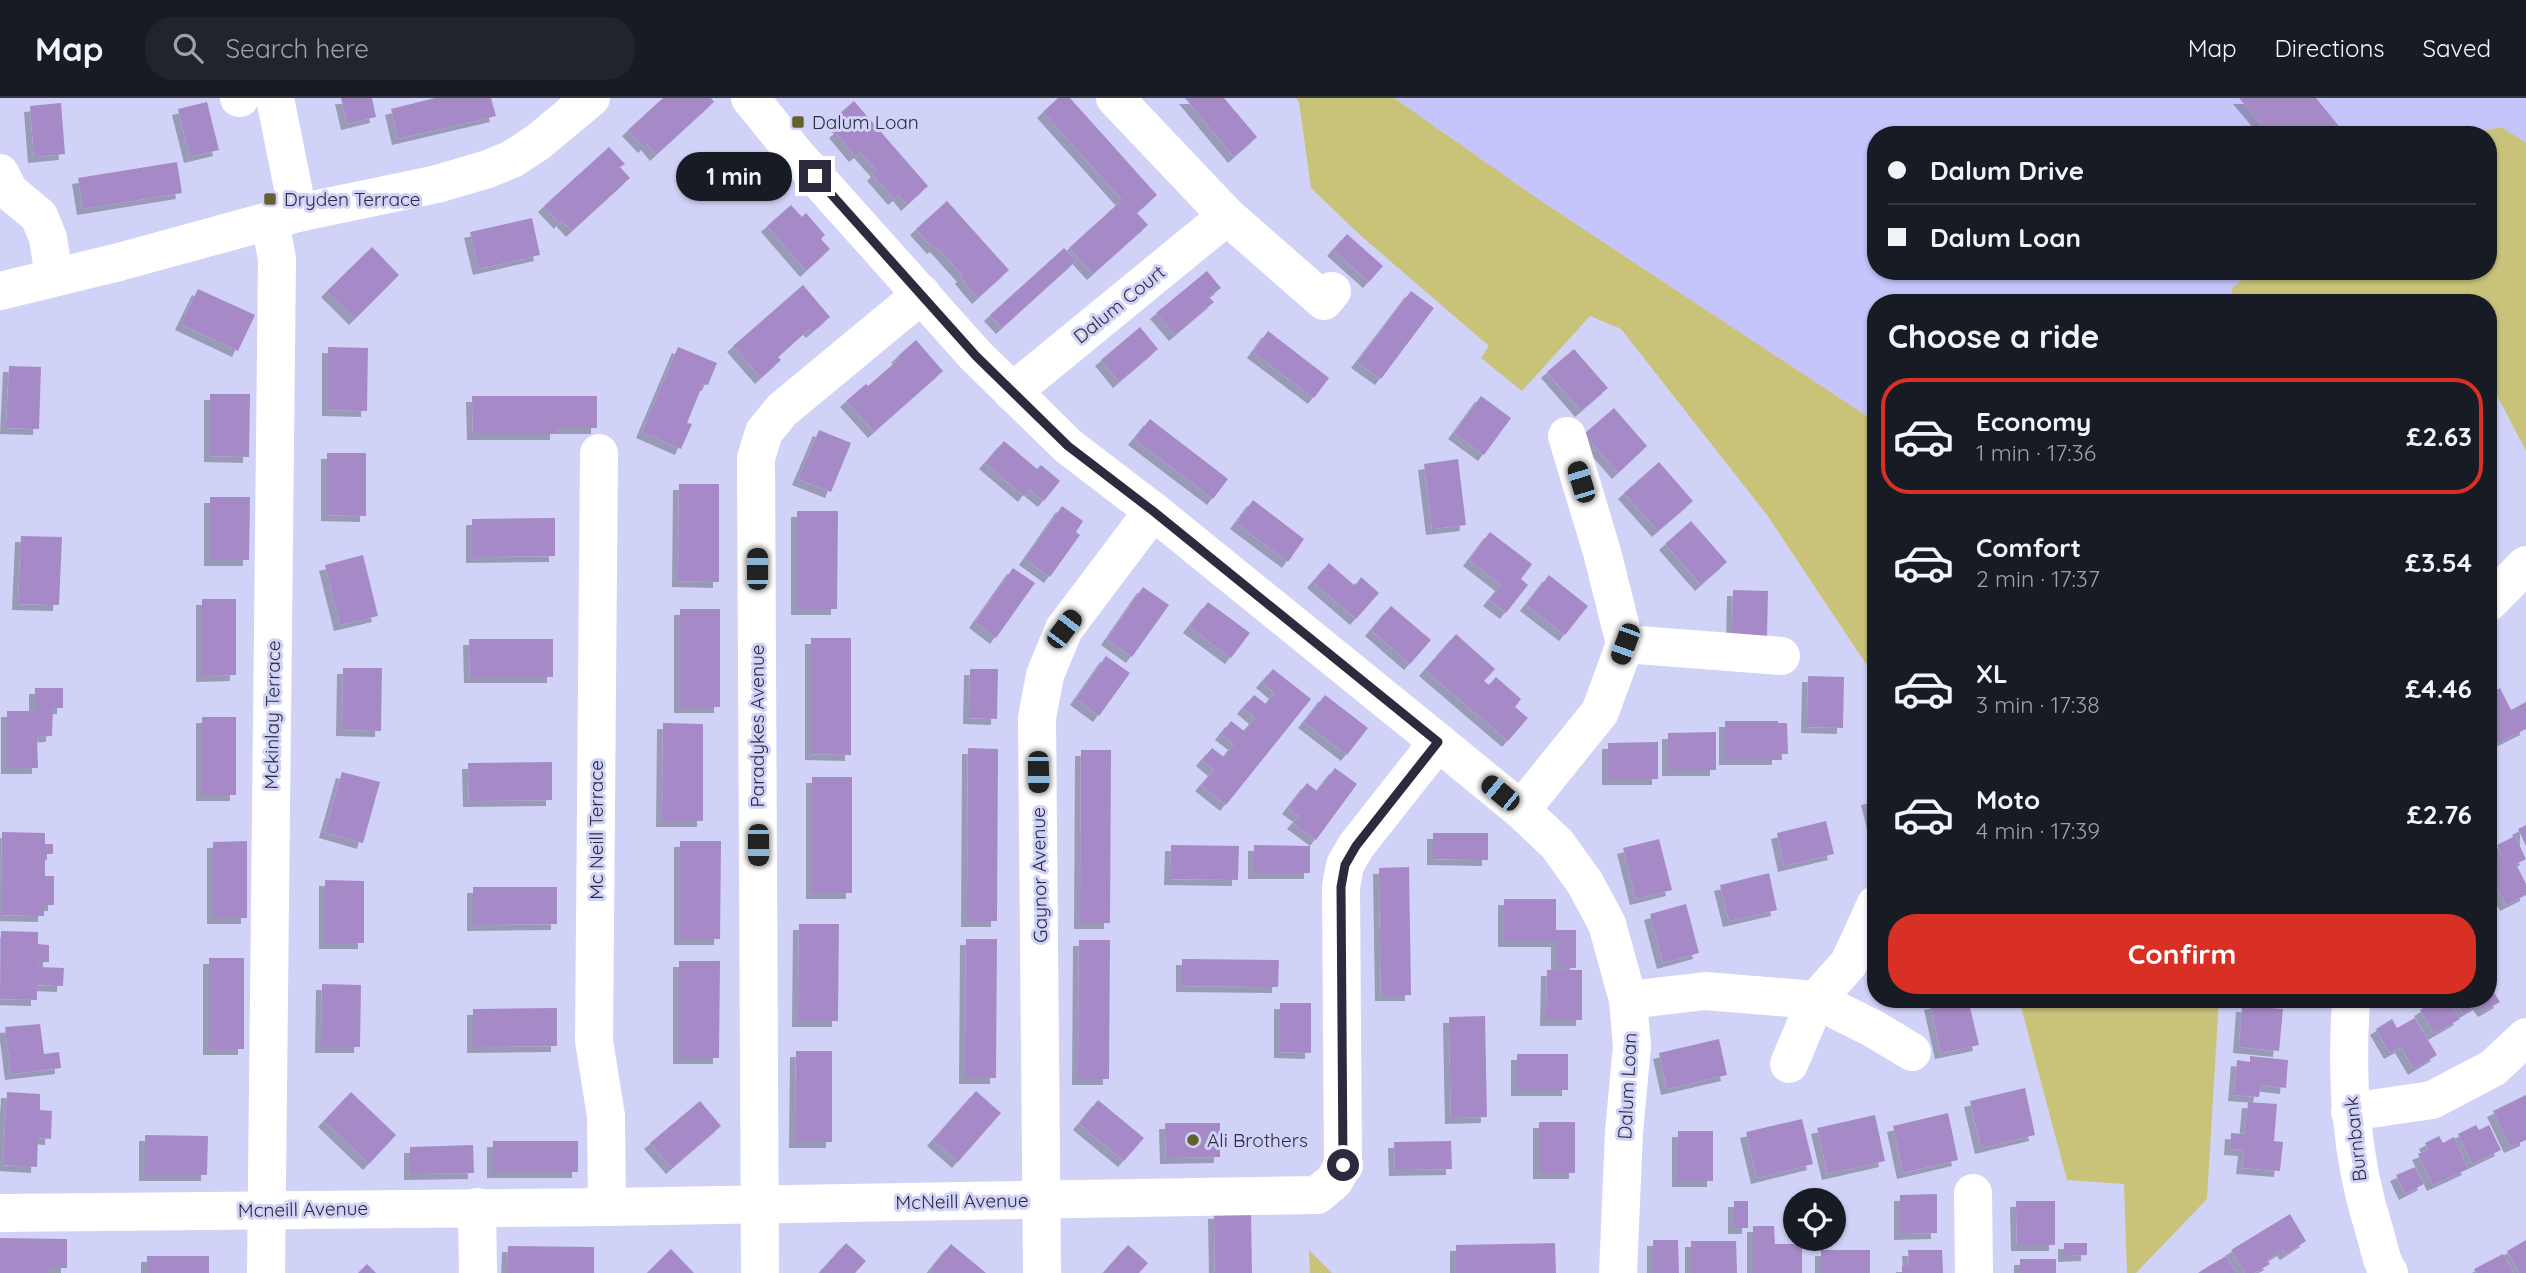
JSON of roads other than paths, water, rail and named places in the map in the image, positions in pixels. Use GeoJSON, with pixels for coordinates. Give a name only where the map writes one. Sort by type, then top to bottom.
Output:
{"type":"FeatureCollection","features":[{"type":"Feature","properties":{"kind":"street"},"geometry":{"type":"LineString","coordinates":[[275,98],[284,217]]}},
{"type":"Feature","properties":{"kind":"street","name":"Dalum Loan"},"geometry":{"type":"LineString","coordinates":[[750,98],[797,156],[976,356],[1068,446],[1153,511],[1438,742],[1521,810],[1557,844],[1585,883],[1607,924],[1628,1000],[1632,1045],[1624,1132],[1618,1273]]}},
{"type":"Feature","properties":{"kind":"street"},"geometry":{"type":"LineString","coordinates":[[1115,98],[1227,216],[1324,302],[1332,291]]}},
{"type":"Feature","properties":{"kind":"street"},"geometry":{"type":"LineString","coordinates":[[0,290],[284,217],[437,184],[488,169],[512,159],[538,142],[588,99]]}},
{"type":"Feature","properties":{"kind":"street"},"geometry":{"type":"LineString","coordinates":[[0,173],[9,191],[39,216],[48,239],[54,277]]}},
{"type":"Feature","properties":{"kind":"street","name":"Dalum Court"},"geometry":{"type":"LineString","coordinates":[[1012,393],[1227,216]]}},
{"type":"Feature","properties":{"kind":"street","name":"Mckinlay Terrace"},"geometry":{"type":"LineString","coordinates":[[266,1273],[277,260],[284,217]]}},
{"type":"Feature","properties":{"kind":"street","name":"Paradykes Avenue"},"geometry":{"type":"LineString","coordinates":[[760,1273],[756,458],[764,432],[782,410],[922,294]]}},
{"type":"Feature","properties":{"kind":"street"},"geometry":{"type":"LineString","coordinates":[[1521,810],[1600,712],[1625,644],[1602,552],[1567,436]]}},
{"type":"Feature","properties":{"kind":"street","name":"Mc Neill Terrace"},"geometry":{"type":"LineString","coordinates":[[599,453],[594,1041],[606,1116],[607,1207]]}},
{"type":"Feature","properties":{"kind":"street","name":"Gaynor Avenue"},"geometry":{"type":"LineString","coordinates":[[1042,1273],[1037,718],[1045,675],[1064,629],[1153,511]]}},
{"type":"Feature","properties":{"kind":"street"},"geometry":{"type":"LineString","coordinates":[[2497,594],[2526,565]]}},
{"type":"Feature","properties":{"kind":"street"},"geometry":{"type":"LineString","coordinates":[[1625,644],[1781,656]]}},
{"type":"Feature","properties":{"kind":"street","name":"McNeill Avenue"},"geometry":{"type":"LineString","coordinates":[[607,1207],[1317,1195],[1334,1181],[1343,1165],[1341,887],[1345,865],[1356,846],[1438,742]]}},
{"type":"Feature","properties":{"kind":"street"},"geometry":{"type":"LineString","coordinates":[[1789,1064],[1816,1000],[1849,963],[1867,924]]}},
{"type":"Feature","properties":{"kind":"street"},"geometry":{"type":"LineString","coordinates":[[1628,1000],[1705,991],[1816,1000],[1874,1029],[1912,1052]]}},
{"type":"Feature","properties":{"kind":"street","name":"Burnbank"},"geometry":{"type":"LineString","coordinates":[[2350,1008],[2348,1043],[2350,1112],[2361,1191],[2384,1272]]}},
{"type":"Feature","properties":{"kind":"street"},"geometry":{"type":"LineString","coordinates":[[2350,1112],[2432,1100],[2493,1068],[2526,1037]]}},
{"type":"Feature","properties":{"kind":"street"},"geometry":{"type":"LineString","coordinates":[[1973,1193],[1974,1273]]}},
{"type":"Feature","properties":{"kind":"street"},"geometry":{"type":"LineString","coordinates":[[477,1207],[478,1273]]}},
{"type":"Feature","properties":{"kind":"street","name":"Mcneill Avenue"},"geometry":{"type":"LineString","coordinates":[[0,1213],[607,1207]]}},
{"type":"Feature","properties":{"kind":"place","name":"Dalum Loan"},"geometry":{"type":"Point","coordinates":[798,122]}},
{"type":"Feature","properties":{"kind":"place","name":"Dryden Terrace"},"geometry":{"type":"Point","coordinates":[270,199]}},
{"type":"Feature","properties":{"kind":"place","name":"Ali Brothers"},"geometry":{"type":"Point","coordinates":[1193,1140]}}]}
